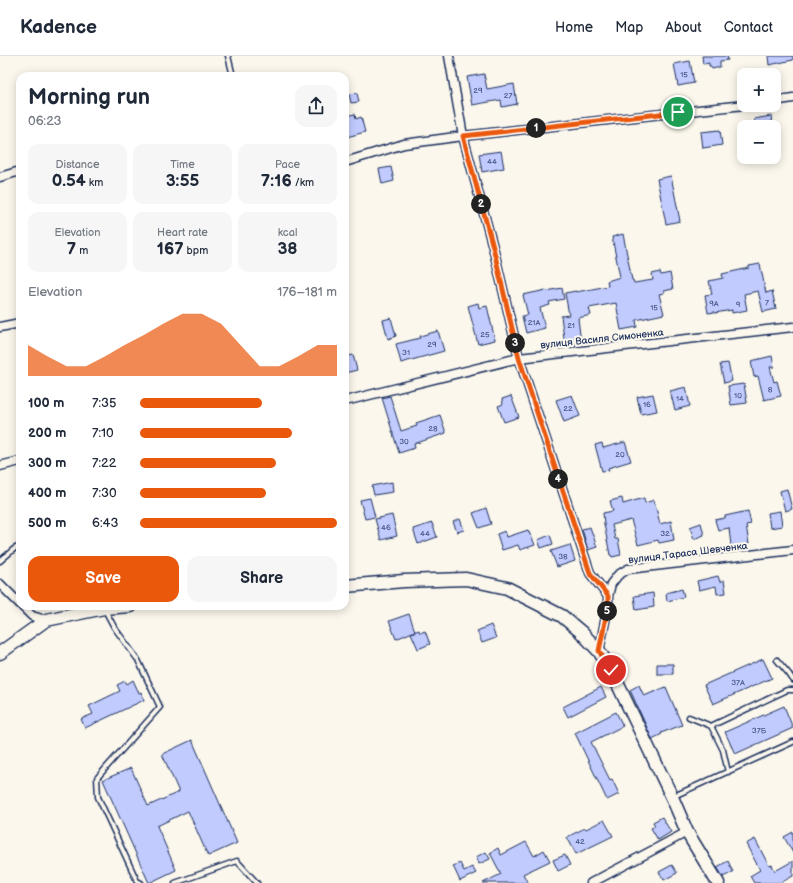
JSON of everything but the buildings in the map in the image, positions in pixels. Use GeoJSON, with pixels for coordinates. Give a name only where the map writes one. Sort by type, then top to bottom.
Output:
{"type":"FeatureCollection","features":[{"type":"Feature","properties":{"kind":"street"},"geometry":{"type":"LineString","coordinates":[[449,56],[463,136],[494,251],[519,358],[590,573],[608,596]]}},
{"type":"Feature","properties":{"kind":"street"},"geometry":{"type":"LineString","coordinates":[[781,99],[793,98]]}},
{"type":"Feature","properties":{"kind":"street"},"geometry":{"type":"LineString","coordinates":[[349,161],[404,144],[463,136],[737,106]]}},
{"type":"Feature","properties":{"kind":"street"},"geometry":{"type":"LineString","coordinates":[[0,176],[16,172]]}},
{"type":"Feature","properties":{"kind":"street"},"geometry":{"type":"LineString","coordinates":[[0,327],[16,324]]}},
{"type":"Feature","properties":{"kind":"street","name":"вулиця Василя Симоненка"},"geometry":{"type":"LineString","coordinates":[[349,400],[519,358],[793,328]]}},
{"type":"Feature","properties":{"kind":"street"},"geometry":{"type":"LineString","coordinates":[[0,466],[16,462]]}},
{"type":"Feature","properties":{"kind":"street","name":"вулиця Тараса Шевченка"},"geometry":{"type":"LineString","coordinates":[[599,651],[611,584],[618,576],[628,569],[793,550]]}},
{"type":"Feature","properties":{"kind":"street"},"geometry":{"type":"LineString","coordinates":[[349,586],[404,581],[466,579],[507,588],[562,616],[581,632],[599,651],[611,670],[672,797],[687,832],[718,883]]}},
{"type":"Feature","properties":{"kind":"street"},"geometry":{"type":"LineString","coordinates":[[0,584],[16,600]]}},
{"type":"Feature","properties":{"kind":"street"},"geometry":{"type":"LineString","coordinates":[[26,610],[32,616],[46,620]]}},
{"type":"Feature","properties":{"kind":"street"},"geometry":{"type":"LineString","coordinates":[[0,653],[46,620],[94,610]]}},
{"type":"Feature","properties":{"kind":"street"},"geometry":{"type":"LineString","coordinates":[[592,883],[687,832]]}},
{"type":"Feature","properties":{"kind":"lane"},"geometry":{"type":"LineString","coordinates":[[228,56],[232,72]]}},
{"type":"Feature","properties":{"kind":"lane"},"geometry":{"type":"LineString","coordinates":[[0,561],[16,548]]}},
{"type":"Feature","properties":{"kind":"lane"},"geometry":{"type":"LineString","coordinates":[[105,610],[114,627],[138,660],[160,707],[97,778],[98,797],[137,881],[141,883]]}},
{"type":"Feature","properties":{"kind":"lane"},"geometry":{"type":"LineString","coordinates":[[778,660],[793,680]]}},
{"type":"Feature","properties":{"kind":"lane"},"geometry":{"type":"LineString","coordinates":[[711,726],[787,690],[793,690]]}},
{"type":"Feature","properties":{"kind":"lane"},"geometry":{"type":"LineString","coordinates":[[689,717],[711,726],[723,750],[728,772]]}},
{"type":"Feature","properties":{"kind":"lane"},"geometry":{"type":"LineString","coordinates":[[672,797],[793,742]]}},
{"type":"Feature","properties":{"kind":"lane"},"geometry":{"type":"LineString","coordinates":[[175,883],[237,861],[257,883]]}},
{"type":"Feature","properties":{"kind":"route"},"geometry":{"type":"LineString","coordinates":[[611,670],[599,651],[608,607],[608,596],[590,573],[519,358],[494,251],[463,136],[678,112]]}}]}
